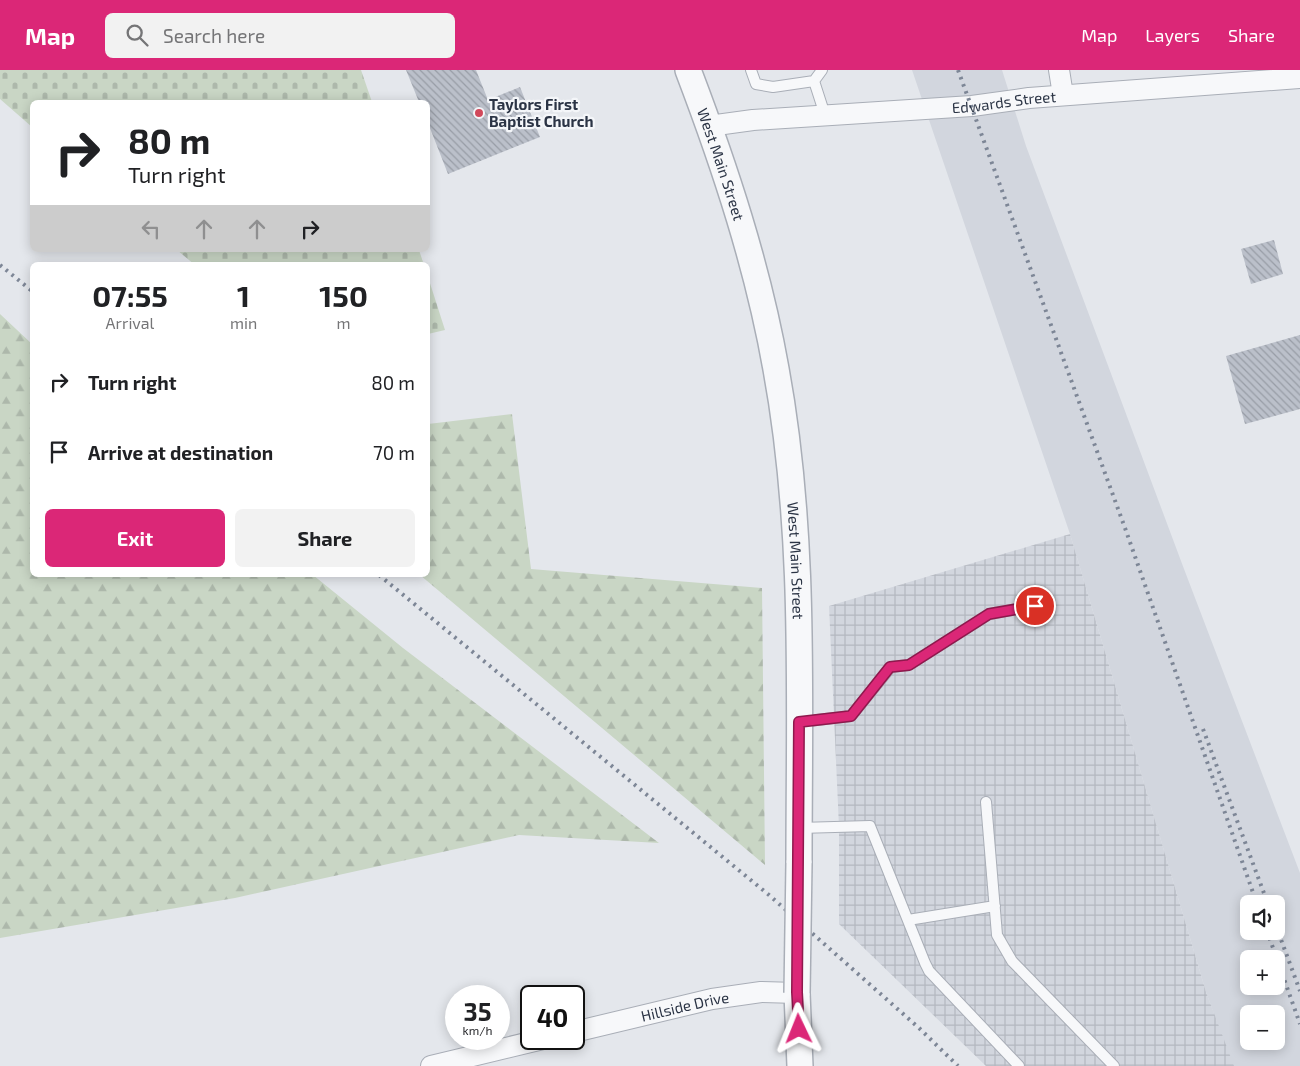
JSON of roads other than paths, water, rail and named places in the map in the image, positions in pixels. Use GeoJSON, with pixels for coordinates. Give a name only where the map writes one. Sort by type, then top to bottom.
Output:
{"type":"FeatureCollection","features":[{"type":"Feature","properties":{"kind":"street","name":"West Main Street"},"geometry":{"type":"LineString","coordinates":[[688,70],[710,126],[728,180],[756,279],[778,378],[787,447],[799,590],[797,992],[800,1066]]}},
{"type":"Feature","properties":{"kind":"street"},"geometry":{"type":"LineString","coordinates":[[1059,70],[1063,96]]}},
{"type":"Feature","properties":{"kind":"street","name":"Edwards Street"},"geometry":{"type":"LineString","coordinates":[[710,126],[753,120],[972,106],[1029,98],[1300,78]]}},
{"type":"Feature","properties":{"kind":"street","name":"Hillside Drive"},"geometry":{"type":"LineString","coordinates":[[585,1029],[712,999],[761,992],[797,992]]}},
{"type":"Feature","properties":{"kind":"street"},"geometry":{"type":"LineString","coordinates":[[430,1066],[520,1044]]}},
{"type":"Feature","properties":{"kind":"lane"},"geometry":{"type":"LineString","coordinates":[[751,70],[756,84],[773,87],[814,81],[822,70]]}},
{"type":"Feature","properties":{"kind":"lane"},"geometry":{"type":"LineString","coordinates":[[814,81],[825,115]]}},
{"type":"Feature","properties":{"kind":"lane"},"geometry":{"type":"LineString","coordinates":[[799,722],[851,716],[890,667],[909,665],[989,614],[1035,606]]}},
{"type":"Feature","properties":{"kind":"lane"},"geometry":{"type":"LineString","coordinates":[[986,802],[997,935],[1012,961],[1114,1066]]}},
{"type":"Feature","properties":{"kind":"lane"},"geometry":{"type":"LineString","coordinates":[[799,828],[870,826],[925,963],[930,971],[1019,1066]]}},
{"type":"Feature","properties":{"kind":"lane"},"geometry":{"type":"LineString","coordinates":[[908,920],[994,906]]}},
{"type":"Feature","properties":{"kind":"railway"},"geometry":{"type":"LineString","coordinates":[[958,70],[1125,528],[1254,895]]}},
{"type":"Feature","properties":{"kind":"railway"},"geometry":{"type":"LineString","coordinates":[[0,265],[30,289]]}},
{"type":"Feature","properties":{"kind":"railway"},"geometry":{"type":"LineString","coordinates":[[381,577],[769,895],[919,1028],[958,1066]]}},
{"type":"Feature","properties":{"kind":"railway"},"geometry":{"type":"LineString","coordinates":[[1203,729],[1265,895]]}},
{"type":"Feature","properties":{"kind":"railway"},"geometry":{"type":"LineString","coordinates":[[1270,940],[1300,1024]]}},
{"type":"Feature","properties":{"kind":"railway"},"geometry":{"type":"LineString","coordinates":[[1281,940],[1300,991]]}},
{"type":"Feature","properties":{"kind":"place","name":"Taylors First Baptist Church"},"geometry":{"type":"Point","coordinates":[479,113]}}]}
